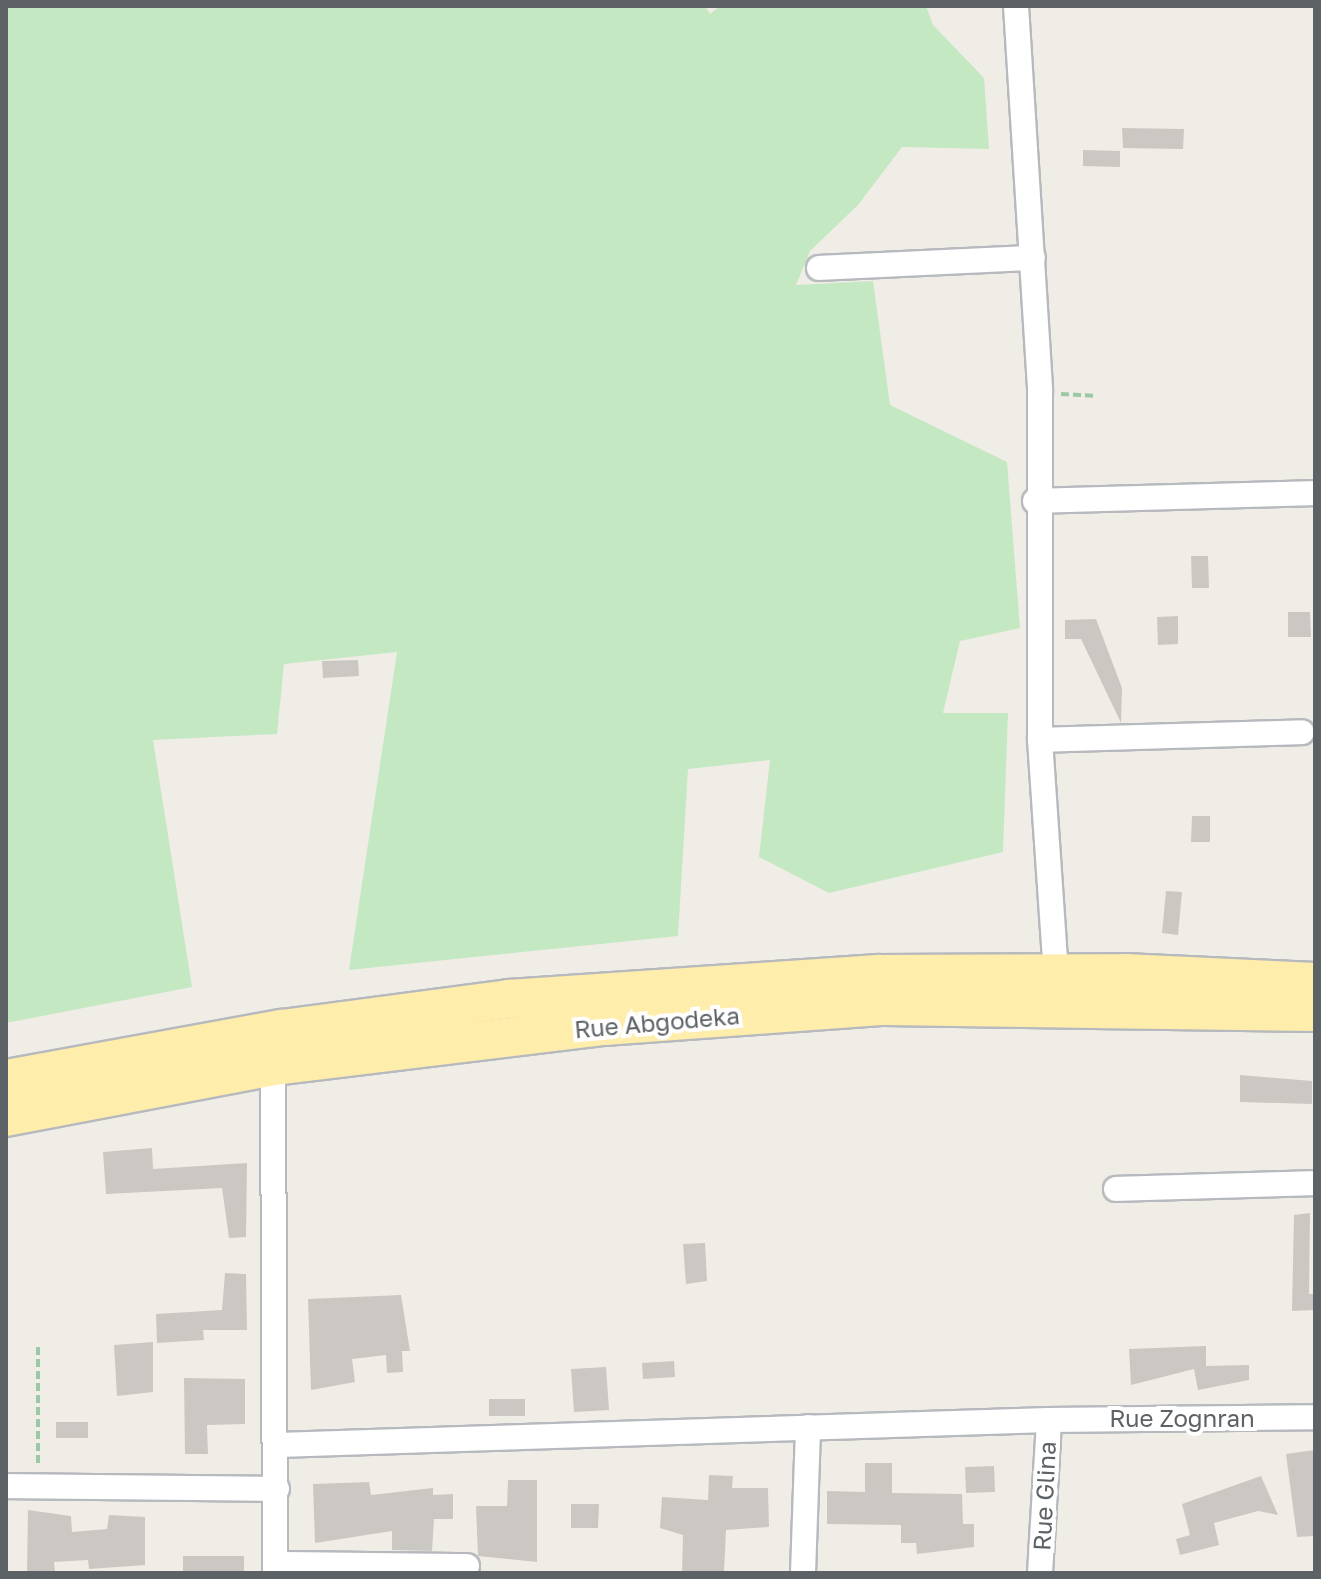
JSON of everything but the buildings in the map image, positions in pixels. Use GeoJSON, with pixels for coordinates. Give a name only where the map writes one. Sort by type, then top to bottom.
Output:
{"type":"FeatureCollection","features":[{"type":"Feature","properties":{"kind":"main road","name":"Rue Abgodeka"},"geometry":{"type":"LineString","coordinates":[[6,1079],[282,1029],[509,999],[878,974],[1056,973],[1315,982]]}},
{"type":"Feature","properties":{"kind":"main road","name":"Rue Abgodeka"},"geometry":{"type":"LineString","coordinates":[[6,1117],[273,1066],[534,1032],[884,1006],[1315,1012]]}},
{"type":"Feature","properties":{"kind":"street"},"geometry":{"type":"LineString","coordinates":[[1016,6],[1040,391],[1035,501],[1040,740],[1056,973]]}},
{"type":"Feature","properties":{"kind":"street"},"geometry":{"type":"LineString","coordinates":[[819,268],[1033,258]]}},
{"type":"Feature","properties":{"kind":"street"},"geometry":{"type":"LineString","coordinates":[[1035,501],[1315,493]]}},
{"type":"Feature","properties":{"kind":"street"},"geometry":{"type":"LineString","coordinates":[[1040,740],[1302,732]]}},
{"type":"Feature","properties":{"kind":"street"},"geometry":{"type":"LineString","coordinates":[[273,1066],[278,1445],[275,1568],[467,1566]]}},
{"type":"Feature","properties":{"kind":"street"},"geometry":{"type":"LineString","coordinates":[[1116,1189],[1315,1183]]}},
{"type":"Feature","properties":{"kind":"street","name":"Rue Zognran"},"geometry":{"type":"LineString","coordinates":[[278,1445],[1049,1420],[1315,1417]]}},
{"type":"Feature","properties":{"kind":"street","name":"Rue Glina"},"geometry":{"type":"LineString","coordinates":[[1040,1573],[1049,1420]]}},
{"type":"Feature","properties":{"kind":"street"},"geometry":{"type":"LineString","coordinates":[[803,1573],[808,1427]]}},
{"type":"Feature","properties":{"kind":"street"},"geometry":{"type":"LineString","coordinates":[[6,1486],[277,1489]]}},
{"type":"Feature","properties":{"kind":"path"},"geometry":{"type":"LineString","coordinates":[[1068,395],[1094,396]]}},
{"type":"Feature","properties":{"kind":"path"},"geometry":{"type":"LineString","coordinates":[[38,1347],[38,1486]]}},
{"type":"Feature","properties":{"kind":"green space"},"geometry":{"type":"Polygon","coordinates":[[[6,6],[705,6],[710,14],[720,6],[926,6],[933,25],[984,78],[989,149],[902,147],[858,205],[810,251],[796,285],[873,281],[890,405],[1007,462],[1020,628],[960,641],[943,713],[1008,713],[1003,852],[829,893],[759,857],[770,760],[688,769],[678,936],[349,970],[397,652],[284,664],[277,734],[153,740],[192,987],[6,1023],[6,6]]]}}]}
